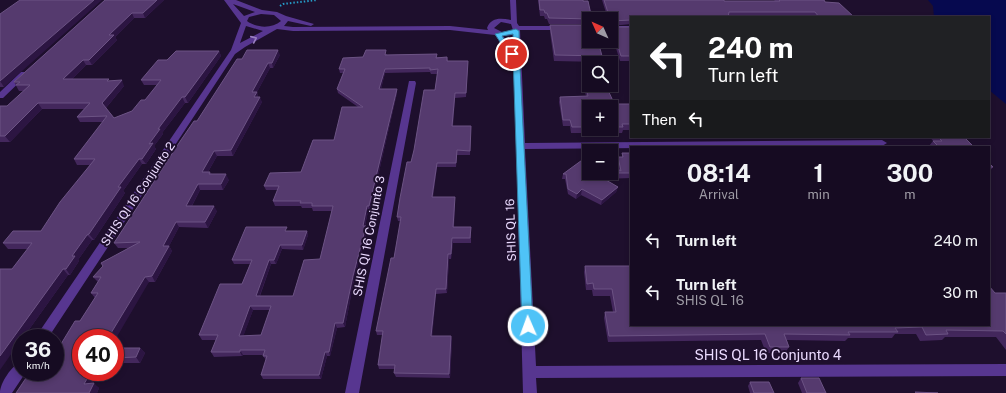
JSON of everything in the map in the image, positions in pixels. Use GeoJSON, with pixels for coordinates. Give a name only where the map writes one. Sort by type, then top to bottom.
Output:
{"type":"FeatureCollection","features":[{"type":"Feature","properties":{"kind":"street"},"geometry":{"type":"LineString","coordinates":[[229,0],[261,12]]}},
{"type":"Feature","properties":{"kind":"street"},"geometry":{"type":"LineString","coordinates":[[229,0],[244,21],[253,27],[293,29],[450,28],[508,34],[516,27]]}},
{"type":"Feature","properties":{"kind":"street","name":"SHIS QL 16"},"geometry":{"type":"LineString","coordinates":[[498,21],[513,2]]}},
{"type":"Feature","properties":{"kind":"street","name":"SHIS QL 16"},"geometry":{"type":"LineString","coordinates":[[513,2],[516,27],[516,67],[521,146],[530,393]]}},
{"type":"Feature","properties":{"kind":"street"},"geometry":{"type":"LineString","coordinates":[[244,21],[247,16],[261,12],[272,12],[284,18],[303,23],[334,28]]}},
{"type":"Feature","properties":{"kind":"street"},"geometry":{"type":"LineString","coordinates":[[275,27],[284,23],[284,18]]}},
{"type":"Feature","properties":{"kind":"street","name":"SHIS QI 16 Conjunto 2"},"geometry":{"type":"LineString","coordinates":[[47,329],[234,50],[244,21]]}},
{"type":"Feature","properties":{"kind":"street"},"geometry":{"type":"LineString","coordinates":[[496,33],[490,28],[498,21]]}},
{"type":"Feature","properties":{"kind":"street"},"geometry":{"type":"LineString","coordinates":[[450,28],[498,21],[516,27],[582,28]]}},
{"type":"Feature","properties":{"kind":"street","name":"SHIS QI 16 Conjunto 2"},"geometry":{"type":"LineString","coordinates":[[234,50],[275,27]]}},
{"type":"Feature","properties":{"kind":"street"},"geometry":{"type":"LineString","coordinates":[[618,28],[630,28]]}},
{"type":"Feature","properties":{"kind":"street","name":"SHIS QL 16"},"geometry":{"type":"LineString","coordinates":[[496,33],[509,48],[516,67]]}},
{"type":"Feature","properties":{"kind":"street"},"geometry":{"type":"LineString","coordinates":[[0,96],[28,70]]}},
{"type":"Feature","properties":{"kind":"street","name":"SHIS QI 16 Conjunto 3"},"geometry":{"type":"LineString","coordinates":[[352,393],[412,84]]}},
{"type":"Feature","properties":{"kind":"street"},"geometry":{"type":"LineString","coordinates":[[521,146],[882,144]]}},
{"type":"Feature","properties":{"kind":"street","name":"SHIS QL 16 Conjunto 4"},"geometry":{"type":"LineString","coordinates":[[530,372],[1006,370]]}},
{"type":"Feature","properties":{"kind":"street"},"geometry":{"type":"LineString","coordinates":[[4,393],[12,381]]}},
{"type":"Feature","properties":{"kind":"path"},"geometry":{"type":"LineString","coordinates":[[272,12],[283,4],[317,0]]}},
{"type":"Feature","properties":{"kind":"shaded area"},"geometry":{"type":"Polygon","coordinates":[[[928,0],[1006,0],[1006,104],[990,91],[990,16],[934,16],[933,6],[928,0]]]}},
{"type":"Feature","properties":{"kind":"building"},"geometry":{"type":"Polygon","coordinates":[[[20,0],[94,0],[0,81],[0,14],[20,0]]]}},
{"type":"Feature","properties":{"kind":"building"},"geometry":{"type":"Polygon","coordinates":[[[105,0],[157,0],[143,13],[132,13],[109,35],[114,35],[89,60],[83,60],[63,79],[109,79],[107,81],[122,80],[102,103],[114,118],[132,111],[141,100],[145,100],[161,80],[141,80],[158,60],[167,60],[176,51],[219,51],[185,97],[182,97],[158,129],[160,129],[149,144],[153,143],[142,159],[139,159],[118,187],[121,187],[72,256],[75,256],[66,269],[63,269],[20,329],[12,329],[12,339],[0,356],[0,269],[12,269],[32,243],[3,243],[13,231],[41,231],[60,202],[95,159],[74,159],[107,116],[77,117],[90,103],[38,103],[5,136],[0,136],[0,106],[7,106],[30,85],[16,85],[20,82],[14,82],[105,0]]]}},
{"type":"Feature","properties":{"kind":"building"},"geometry":{"type":"Polygon","coordinates":[[[539,0],[583,0],[588,1],[590,12],[582,12],[582,19],[549,18],[544,10],[540,10],[539,0]]]}},
{"type":"Feature","properties":{"kind":"building"},"geometry":{"type":"Polygon","coordinates":[[[604,0],[824,0],[825,2],[839,3],[853,16],[818,16],[815,12],[729,12],[728,16],[630,16],[630,20],[618,21],[618,12],[608,12],[604,0]]]}},
{"type":"Feature","properties":{"kind":"building"},"geometry":{"type":"Polygon","coordinates":[[[550,25],[582,25],[582,48],[600,48],[602,56],[555,55],[550,25]]]}},
{"type":"Feature","properties":{"kind":"building"},"geometry":{"type":"Polygon","coordinates":[[[618,27],[630,27],[630,56],[621,56],[618,46],[618,27]]]}},
{"type":"Feature","properties":{"kind":"building"},"geometry":{"type":"Polygon","coordinates":[[[247,50],[278,50],[272,63],[268,63],[252,92],[257,92],[254,97],[260,97],[231,150],[214,151],[202,172],[210,172],[209,174],[226,174],[221,184],[198,184],[186,206],[214,206],[205,222],[176,222],[163,246],[169,246],[152,276],[145,277],[113,329],[72,329],[72,381],[86,381],[84,384],[94,383],[89,393],[16,393],[24,381],[64,381],[64,339],[75,321],[80,321],[98,293],[91,293],[101,277],[93,277],[103,266],[101,263],[140,242],[114,243],[181,140],[194,121],[197,121],[237,59],[242,59],[247,50]]]}},
{"type":"Feature","properties":{"kind":"building"},"geometry":{"type":"Polygon","coordinates":[[[366,50],[386,50],[385,55],[437,54],[436,58],[447,57],[447,61],[468,61],[466,93],[455,93],[452,126],[471,126],[470,151],[457,150],[456,163],[437,163],[432,197],[455,197],[453,227],[471,227],[470,238],[452,238],[451,254],[448,254],[446,289],[436,289],[431,336],[451,336],[449,374],[394,373],[395,365],[378,365],[383,331],[376,331],[391,258],[394,258],[401,217],[397,217],[407,162],[411,162],[414,150],[424,90],[435,90],[438,69],[430,70],[430,68],[385,69],[379,89],[397,89],[369,206],[367,206],[363,226],[366,226],[343,323],[335,323],[329,352],[325,352],[319,375],[261,375],[267,356],[263,356],[265,350],[211,352],[218,335],[199,335],[220,284],[242,284],[252,260],[232,260],[246,227],[287,227],[285,231],[307,231],[302,245],[280,245],[274,260],[269,260],[256,296],[293,296],[304,260],[320,259],[333,206],[312,206],[312,203],[300,203],[301,201],[273,201],[279,186],[264,186],[270,173],[301,172],[313,140],[334,140],[342,107],[363,107],[337,89],[345,69],[339,69],[343,58],[363,57],[366,50]],[[250,306],[239,336],[261,335],[271,306],[250,306]]]}},
{"type":"Feature","properties":{"kind":"building"},"geometry":{"type":"Polygon","coordinates":[[[587,92],[609,92],[613,100],[582,100],[582,127],[572,127],[570,120],[563,120],[560,97],[588,96],[587,92]]]}},
{"type":"Feature","properties":{"kind":"building"},"geometry":{"type":"Polygon","coordinates":[[[618,104],[630,104],[630,124],[622,124],[623,127],[618,127],[618,104]]]}},
{"type":"Feature","properties":{"kind":"building"},"geometry":{"type":"Polygon","coordinates":[[[939,138],[965,138],[973,146],[938,146],[933,141],[942,141],[939,138]]]}},
{"type":"Feature","properties":{"kind":"building"},"geometry":{"type":"Polygon","coordinates":[[[622,153],[630,153],[630,173],[618,173],[618,169],[621,171],[618,157],[623,157],[622,153]]]}},
{"type":"Feature","properties":{"kind":"building"},"geometry":{"type":"Polygon","coordinates":[[[582,160],[582,180],[606,180],[618,187],[602,200],[582,189],[577,194],[568,189],[566,174],[563,174],[582,160]]]}},
{"type":"Feature","properties":{"kind":"building"},"geometry":{"type":"Polygon","coordinates":[[[585,266],[630,266],[630,326],[990,326],[990,287],[995,293],[1006,293],[1006,334],[1003,331],[946,330],[948,334],[926,335],[922,327],[895,328],[898,332],[848,332],[850,335],[784,334],[789,347],[770,347],[765,334],[609,336],[605,312],[616,312],[612,289],[594,289],[593,283],[587,284],[585,266]]]}},
{"type":"Feature","properties":{"kind":"building"},"geometry":{"type":"Polygon","coordinates":[[[124,348],[140,348],[136,357],[124,358],[124,348]]]}},
{"type":"Feature","properties":{"kind":"building"},"geometry":{"type":"Polygon","coordinates":[[[801,378],[819,378],[826,393],[807,393],[801,378]]]}},
{"type":"Feature","properties":{"kind":"building"},"geometry":{"type":"Polygon","coordinates":[[[750,382],[769,382],[774,393],[754,393],[750,382]]]}},
{"type":"Feature","properties":{"kind":"building"},"geometry":{"type":"Polygon","coordinates":[[[915,392],[938,393],[916,393],[915,392]]]}},
{"type":"Feature","properties":{"kind":"route"},"geometry":{"type":"LineString","coordinates":[[512,54],[498,34],[508,34],[516,31],[517,40],[516,67],[521,146],[528,326]]}}]}
